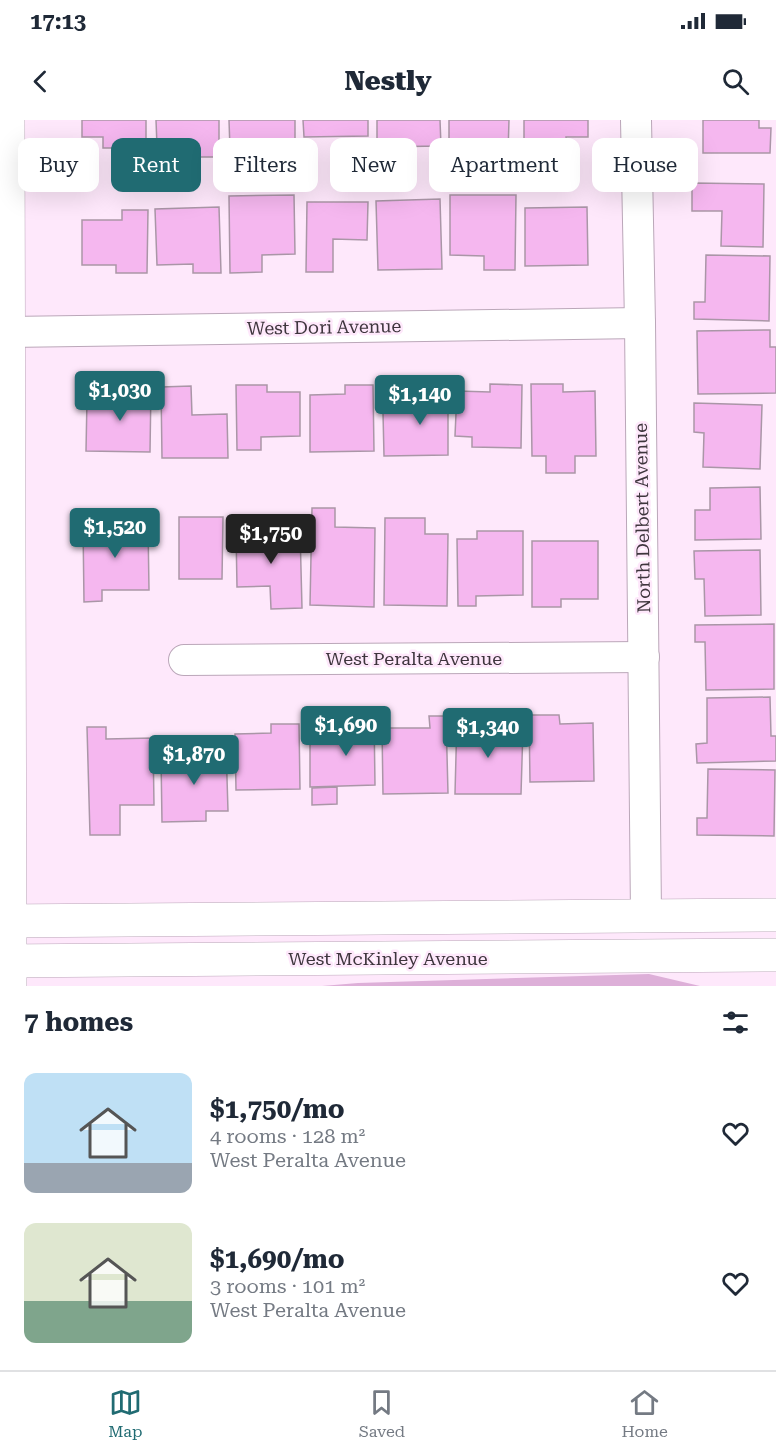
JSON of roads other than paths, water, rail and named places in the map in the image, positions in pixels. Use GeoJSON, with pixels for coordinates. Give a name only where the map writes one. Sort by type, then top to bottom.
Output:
{"type":"FeatureCollection","features":[{"type":"Feature","properties":{"kind":"main road"},"geometry":{"type":"LineString","coordinates":[[7,969],[5,921],[8,120]]}},
{"type":"Feature","properties":{"kind":"main road"},"geometry":{"type":"LineString","coordinates":[[5,921],[776,915]]}},
{"type":"Feature","properties":{"kind":"main road","name":"West McKinley Avenue"},"geometry":{"type":"LineString","coordinates":[[7,969],[776,955]]}},
{"type":"Feature","properties":{"kind":"street","name":"North Delbert Avenue"},"geometry":{"type":"LineString","coordinates":[[636,120],[646,915]]}},
{"type":"Feature","properties":{"kind":"street","name":"West Dori Avenue"},"geometry":{"type":"LineString","coordinates":[[8,332],[639,323]]}},
{"type":"Feature","properties":{"kind":"street","name":"West Peralta Avenue"},"geometry":{"type":"LineString","coordinates":[[184,660],[644,657]]}}]}
